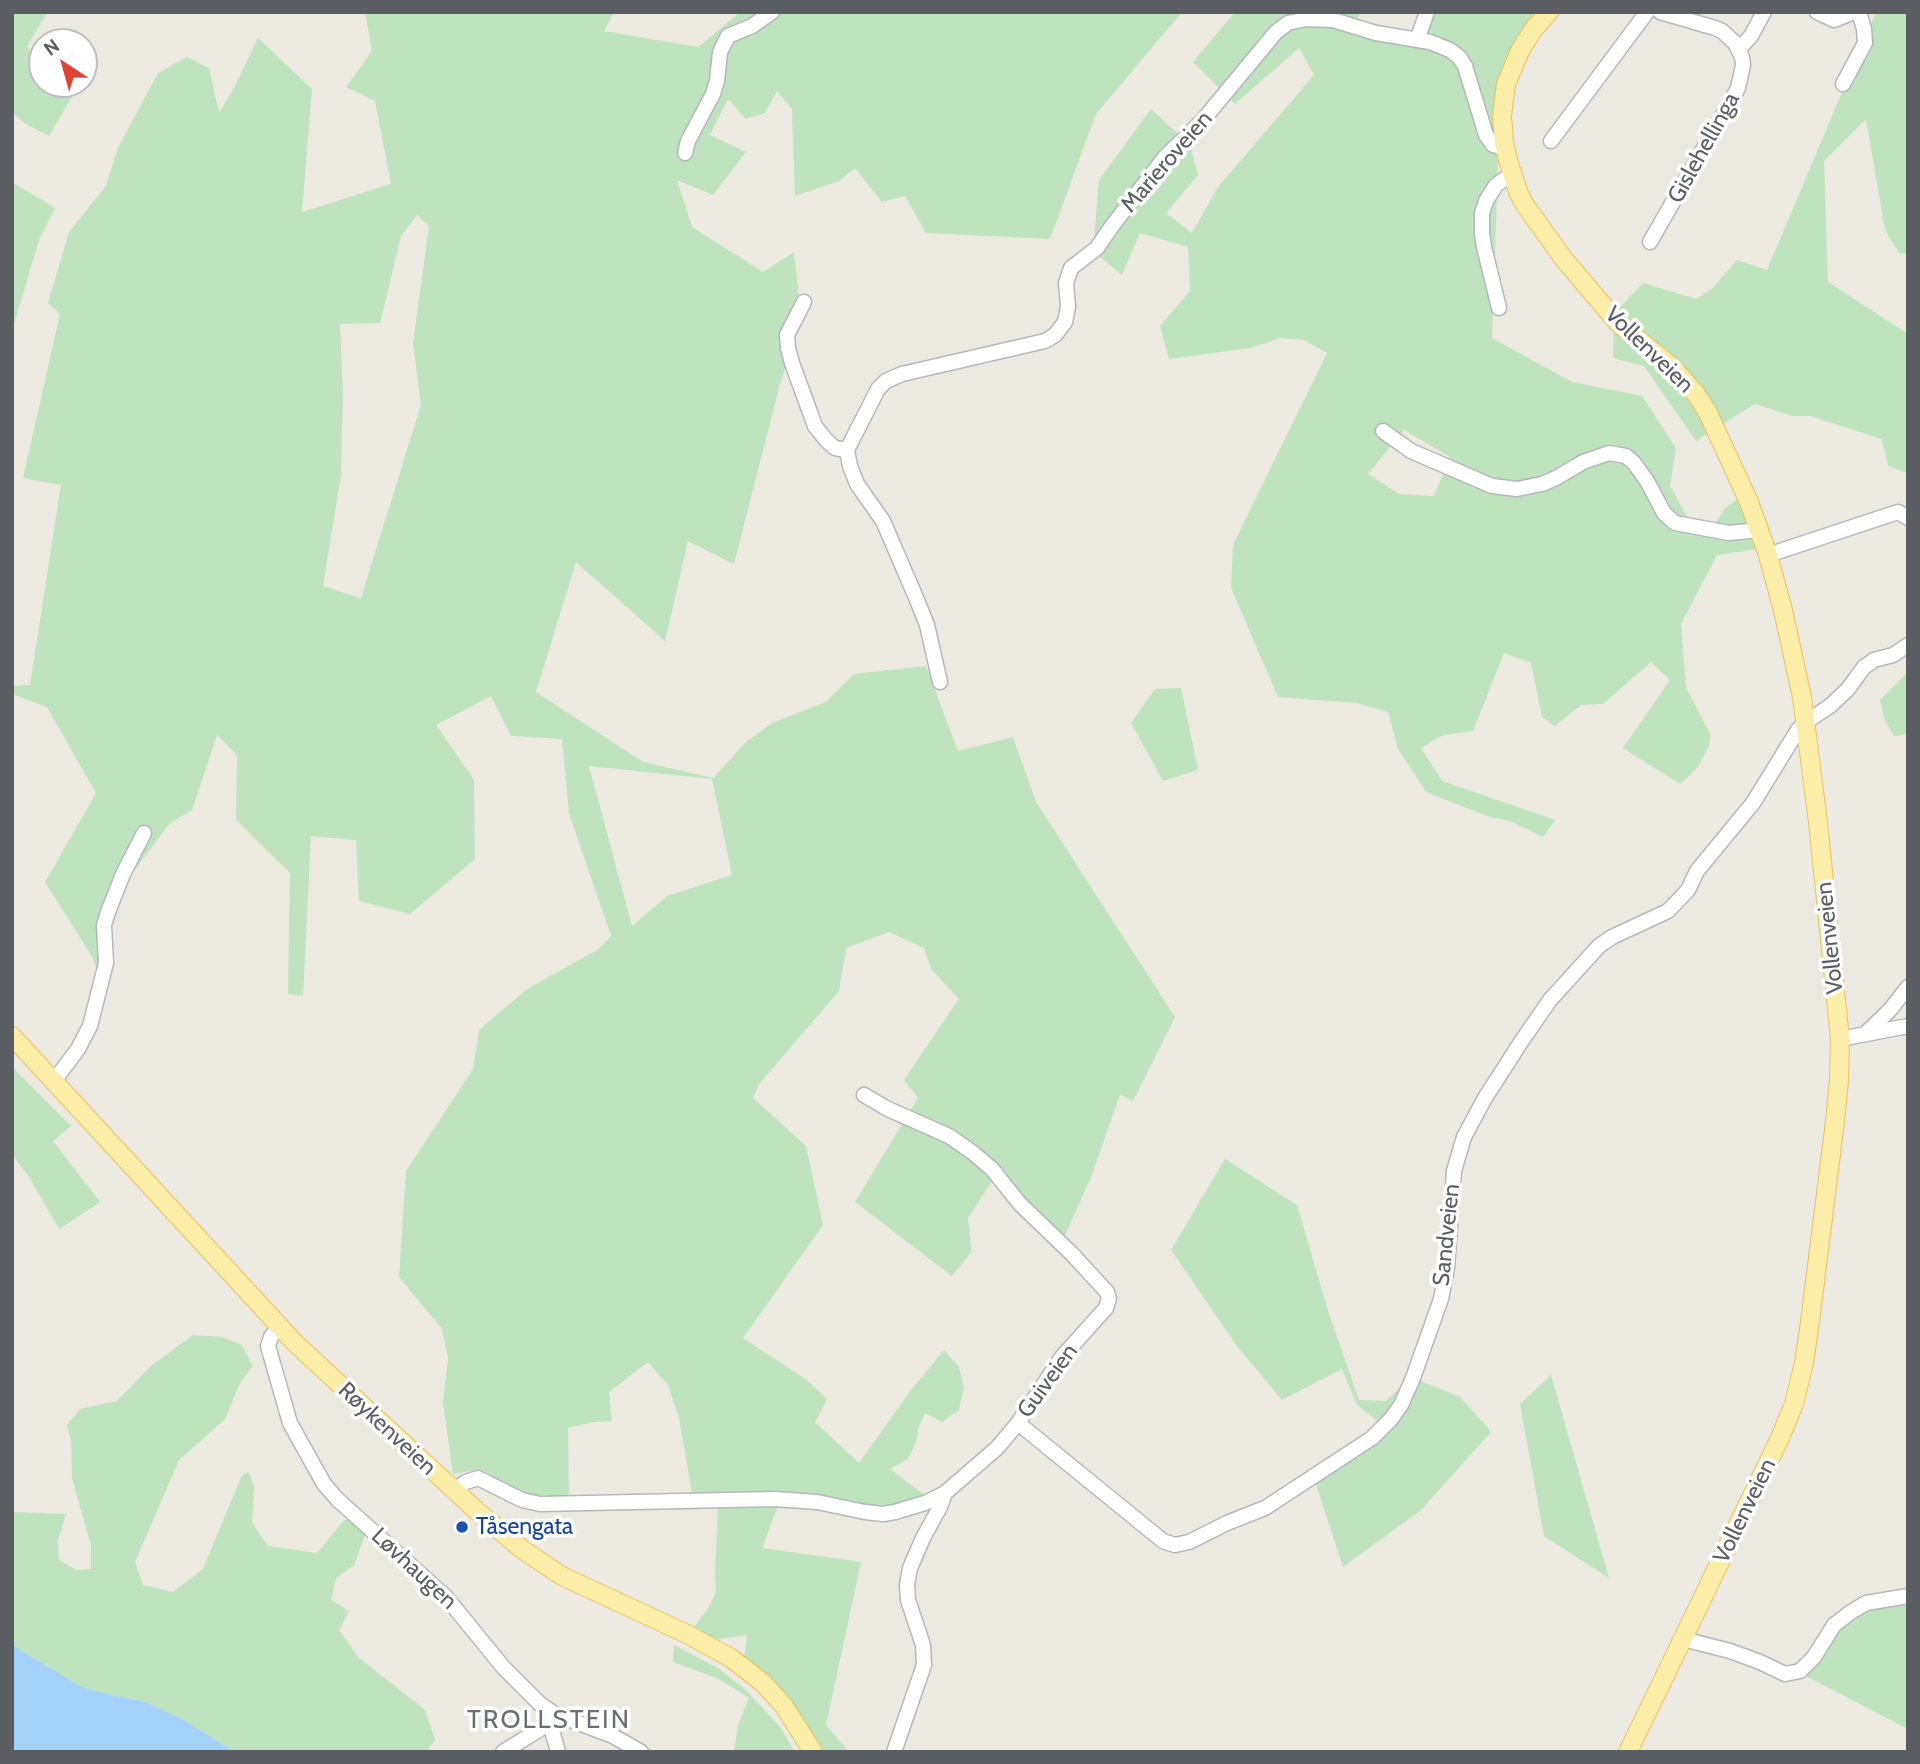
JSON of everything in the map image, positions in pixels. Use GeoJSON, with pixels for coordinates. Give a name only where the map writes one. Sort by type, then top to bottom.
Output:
{"type":"FeatureCollection","features":[{"type":"Feature","properties":{"kind":"main road","name":"Vollenveien"},"geometry":{"type":"LineString","coordinates":[[1549,12],[1528,37],[1507,80],[1502,110],[1505,148],[1512,174],[1531,215],[1581,281],[1618,323],[1672,367],[1696,394],[1717,431],[1760,530],[1790,639],[1806,722],[1840,1039],[1839,1080],[1815,1289],[1806,1352],[1794,1404],[1628,1752]]}},
{"type":"Feature","properties":{"kind":"main road","name":"Røykenveien"},"geometry":{"type":"LineString","coordinates":[[12,1036],[279,1326],[328,1375],[454,1490],[523,1550],[562,1576],[696,1638],[731,1658],[778,1700],[813,1752]]}},
{"type":"Feature","properties":{"kind":"street"},"geometry":{"type":"LineString","coordinates":[[685,153],[688,141],[713,94],[720,52],[728,36],[752,26],[772,12]]}},
{"type":"Feature","properties":{"kind":"street"},"geometry":{"type":"LineString","coordinates":[[1418,40],[1427,12]]}},
{"type":"Feature","properties":{"kind":"street"},"geometry":{"type":"LineString","coordinates":[[1551,141],[1647,12]]}},
{"type":"Feature","properties":{"kind":"street"},"geometry":{"type":"LineString","coordinates":[[1660,12],[1715,28],[1729,37],[1739,50],[1751,36],[1764,12]]}},
{"type":"Feature","properties":{"kind":"street"},"geometry":{"type":"LineString","coordinates":[[1817,12],[1834,20],[1854,12]]}},
{"type":"Feature","properties":{"kind":"street"},"geometry":{"type":"LineString","coordinates":[[1843,84],[1865,43],[1859,12]]}},
{"type":"Feature","properties":{"kind":"street","name":"Marieroveien"},"geometry":{"type":"LineString","coordinates":[[847,450],[878,389],[886,381],[902,374],[1045,341],[1055,335],[1065,322],[1068,307],[1066,283],[1071,268],[1097,248],[1166,157],[1203,120],[1280,28],[1288,23],[1299,20],[1334,20],[1450,50],[1465,66],[1486,135],[1493,145],[1505,148]]}},
{"type":"Feature","properties":{"kind":"street","name":"Gislehellinga"},"geometry":{"type":"LineString","coordinates":[[1650,242],[1738,88],[1743,65],[1739,50]]}},
{"type":"Feature","properties":{"kind":"street"},"geometry":{"type":"LineString","coordinates":[[1499,308],[1483,240],[1482,213],[1496,185],[1512,174]]}},
{"type":"Feature","properties":{"kind":"street"},"geometry":{"type":"LineString","coordinates":[[804,302],[788,335],[792,363],[815,426],[835,449],[847,450],[858,484],[883,521],[927,625],[940,682]]}},
{"type":"Feature","properties":{"kind":"street"},"geometry":{"type":"LineString","coordinates":[[1383,431],[1411,451],[1492,486],[1517,489],[1542,484],[1609,453],[1626,456],[1647,481],[1664,513],[1675,523],[1729,533],[1760,530]]}},
{"type":"Feature","properties":{"kind":"street"},"geometry":{"type":"LineString","coordinates":[[1768,555],[1898,512],[1908,518]]}},
{"type":"Feature","properties":{"kind":"street"},"geometry":{"type":"LineString","coordinates":[[1806,722],[1830,706],[1848,689],[1864,667],[1874,660],[1893,655],[1908,645]]}},
{"type":"Feature","properties":{"kind":"street","name":"Sandveien"},"geometry":{"type":"LineString","coordinates":[[1018,1423],[1163,1541],[1175,1545],[1189,1542],[1265,1508],[1372,1438],[1401,1405],[1441,1299],[1447,1268],[1454,1171],[1464,1137],[1485,1098],[1550,1000],[1599,946],[1649,918],[1668,911],[1688,890],[1697,871],[1753,803],[1798,730],[1806,722]]}},
{"type":"Feature","properties":{"kind":"street"},"geometry":{"type":"LineString","coordinates":[[54,1081],[78,1049],[90,1026],[106,963],[104,925],[123,874],[145,833]]}},
{"type":"Feature","properties":{"kind":"street"},"geometry":{"type":"LineString","coordinates":[[1865,1034],[1889,1011],[1908,986]]}},
{"type":"Feature","properties":{"kind":"street"},"geometry":{"type":"LineString","coordinates":[[1840,1039],[1908,1027]]}},
{"type":"Feature","properties":{"kind":"street","name":"Guiveien"},"geometry":{"type":"LineString","coordinates":[[864,1095],[888,1109],[949,1136],[972,1152],[992,1169],[1020,1204],[1072,1254],[1107,1292],[1109,1298],[1106,1308],[1062,1357],[1018,1423],[997,1448],[946,1493],[910,1568],[908,1600],[923,1645],[924,1665],[894,1752]]}},
{"type":"Feature","properties":{"kind":"street","name":"Løvhaugen"},"geometry":{"type":"LineString","coordinates":[[279,1326],[268,1346],[278,1383],[296,1435],[324,1484],[338,1500],[446,1597],[510,1675],[553,1719],[613,1736],[641,1752]]}},
{"type":"Feature","properties":{"kind":"street"},"geometry":{"type":"LineString","coordinates":[[454,1490],[478,1478],[522,1500],[540,1504],[775,1499],[817,1502],[883,1514],[912,1508],[946,1493]]}},
{"type":"Feature","properties":{"kind":"street"},"geometry":{"type":"LineString","coordinates":[[1683,1639],[1730,1651],[1785,1674],[1800,1671],[1814,1657],[1834,1625],[1851,1612],[1866,1603],[1908,1596]]}},
{"type":"Feature","properties":{"kind":"street"},"geometry":{"type":"LineString","coordinates":[[503,1752],[553,1719],[558,1752]]}},
{"type":"Feature","properties":{"kind":"green space"},"geometry":{"type":"Polygon","coordinates":[[[12,12],[48,12],[38,28],[28,28],[28,98],[71,98],[49,136],[24,123],[12,112],[12,12]]]}},
{"type":"Feature","properties":{"kind":"green space"},"geometry":{"type":"Polygon","coordinates":[[[365,12],[614,12],[604,31],[698,47],[740,12],[1182,12],[1096,114],[1050,239],[926,233],[905,196],[882,202],[855,168],[839,181],[795,196],[792,109],[777,91],[765,113],[746,119],[728,99],[710,135],[746,152],[713,195],[677,180],[692,227],[763,272],[794,252],[801,319],[780,384],[734,564],[688,541],[665,641],[576,562],[536,692],[643,762],[713,778],[746,742],[772,723],[826,702],[854,674],[926,666],[958,751],[1013,737],[1036,802],[1175,1017],[1133,1101],[1120,1095],[1091,1177],[1062,1242],[994,1178],[968,1218],[972,1251],[952,1276],[855,1202],[918,1098],[904,1080],[959,999],[931,969],[924,948],[889,932],[846,948],[839,991],[759,1084],[753,1098],[806,1146],[823,1225],[743,1338],[807,1380],[827,1399],[815,1422],[859,1463],[911,1390],[944,1350],[959,1367],[964,1388],[959,1410],[942,1422],[925,1413],[908,1459],[890,1469],[931,1500],[880,1513],[808,1502],[694,1504],[679,1418],[668,1385],[648,1362],[609,1392],[612,1421],[568,1428],[569,1498],[518,1493],[481,1469],[453,1474],[443,1403],[448,1358],[442,1329],[399,1277],[406,1171],[473,1069],[479,1030],[527,989],[599,949],[611,936],[569,813],[562,739],[511,736],[491,696],[436,725],[474,780],[475,859],[410,914],[359,901],[356,840],[311,836],[303,996],[288,994],[290,873],[236,820],[237,755],[217,735],[192,810],[170,823],[112,900],[109,943],[97,971],[93,958],[45,882],[96,793],[47,707],[12,694],[12,686],[30,685],[61,485],[23,478],[60,314],[48,303],[69,232],[106,186],[118,148],[158,73],[187,57],[209,68],[219,113],[258,38],[312,89],[302,212],[391,184],[375,101],[346,87],[372,51],[365,12]],[[417,215],[401,236],[380,323],[340,324],[343,393],[341,475],[323,586],[361,598],[421,405],[413,343],[429,226],[417,215]],[[589,766],[632,926],[667,896],[732,875],[712,779],[589,766]]]}},
{"type":"Feature","properties":{"kind":"green space"},"geometry":{"type":"Polygon","coordinates":[[[1235,12],[1361,12],[1355,24],[1409,35],[1422,12],[1544,12],[1496,108],[1498,166],[1492,338],[1572,382],[1642,396],[1676,448],[1670,486],[1689,520],[1716,523],[1724,509],[1741,496],[1758,549],[1717,555],[1681,624],[1686,688],[1710,734],[1709,746],[1698,767],[1680,784],[1623,748],[1670,680],[1651,662],[1603,704],[1581,705],[1555,726],[1542,717],[1531,663],[1504,653],[1473,731],[1443,735],[1421,748],[1442,781],[1555,820],[1543,837],[1510,821],[1490,817],[1426,792],[1398,749],[1388,712],[1357,703],[1278,697],[1231,588],[1233,545],[1327,353],[1304,340],[1281,338],[1250,348],[1169,359],[1160,326],[1190,291],[1188,247],[1140,233],[1122,275],[1093,251],[1099,180],[1151,109],[1190,145],[1198,175],[1166,213],[1192,233],[1218,187],[1314,75],[1299,48],[1235,104],[1193,62],[1235,12]],[[1404,430],[1368,474],[1399,494],[1434,496],[1450,457],[1404,430]]]}},
{"type":"Feature","properties":{"kind":"green space"},"geometry":{"type":"Polygon","coordinates":[[[1876,12],[1908,12],[1908,254],[1899,253],[1885,230],[1866,119],[1824,161],[1828,282],[1908,334],[1908,473],[1888,466],[1882,439],[1810,416],[1793,416],[1755,404],[1696,441],[1644,366],[1613,358],[1614,314],[1643,283],[1696,299],[1712,289],[1737,260],[1767,270],[1876,12]]]}},
{"type":"Feature","properties":{"kind":"green space"},"geometry":{"type":"Polygon","coordinates":[[[12,182],[55,208],[39,240],[12,331],[12,182]]]}},
{"type":"Feature","properties":{"kind":"green space"},"geometry":{"type":"Polygon","coordinates":[[[1908,672],[1908,734],[1894,736],[1885,721],[1880,700],[1908,672]]]}},
{"type":"Feature","properties":{"kind":"green space"},"geometry":{"type":"Polygon","coordinates":[[[1181,688],[1198,770],[1163,781],[1131,723],[1155,689],[1181,688]]]}},
{"type":"Feature","properties":{"kind":"green space"},"geometry":{"type":"Polygon","coordinates":[[[12,1067],[71,1126],[53,1141],[100,1202],[59,1229],[29,1177],[12,1154],[12,1067]]]}},
{"type":"Feature","properties":{"kind":"green space"},"geometry":{"type":"Polygon","coordinates":[[[1225,1159],[1297,1205],[1328,1311],[1359,1400],[1385,1401],[1413,1378],[1460,1397],[1489,1429],[1490,1433],[1421,1510],[1343,1567],[1314,1478],[1384,1426],[1357,1405],[1342,1369],[1282,1400],[1237,1346],[1171,1250],[1225,1159]]]}},
{"type":"Feature","properties":{"kind":"green space"},"geometry":{"type":"Polygon","coordinates":[[[193,1335],[222,1337],[242,1345],[253,1366],[240,1383],[225,1419],[179,1460],[135,1562],[143,1585],[173,1592],[203,1569],[242,1475],[249,1472],[254,1488],[252,1523],[268,1546],[317,1553],[344,1520],[351,1520],[365,1535],[354,1565],[336,1578],[331,1600],[349,1611],[339,1630],[358,1657],[425,1710],[435,1740],[426,1752],[235,1752],[184,1720],[146,1702],[82,1687],[12,1645],[12,1512],[66,1514],[58,1540],[59,1560],[76,1570],[91,1569],[91,1546],[72,1478],[71,1441],[67,1425],[80,1409],[117,1401],[151,1366],[193,1335]]]}},
{"type":"Feature","properties":{"kind":"green space"},"geometry":{"type":"Polygon","coordinates":[[[1551,1375],[1609,1578],[1544,1536],[1520,1404],[1551,1375]]]}},
{"type":"Feature","properties":{"kind":"green space"},"geometry":{"type":"Polygon","coordinates":[[[779,1504],[762,1548],[861,1562],[826,1725],[849,1752],[820,1752],[744,1659],[747,1635],[713,1640],[692,1630],[711,1604],[716,1591],[718,1506],[779,1504]]]}},
{"type":"Feature","properties":{"kind":"green space"},"geometry":{"type":"Polygon","coordinates":[[[1908,1601],[1908,1729],[1800,1673],[1833,1628],[1872,1607],[1908,1601]]]}},
{"type":"Feature","properties":{"kind":"green space"},"geometry":{"type":"Polygon","coordinates":[[[674,1645],[718,1668],[746,1690],[780,1727],[795,1752],[734,1752],[738,1725],[749,1698],[719,1679],[673,1662],[674,1645]]]}},
{"type":"Feature","properties":{"kind":"water"},"geometry":{"type":"Polygon","coordinates":[[[12,1645],[82,1687],[146,1702],[184,1720],[235,1752],[12,1752],[12,1645]]]}},
{"type":"Feature","properties":{"kind":"place","name":"Tåsengata"},"geometry":{"type":"Point","coordinates":[462,1527]}},
{"type":"Feature","properties":{"kind":"district","name":"TROLLSTEIN"},"geometry":{"type":"Point","coordinates":[549,1720]}}]}
